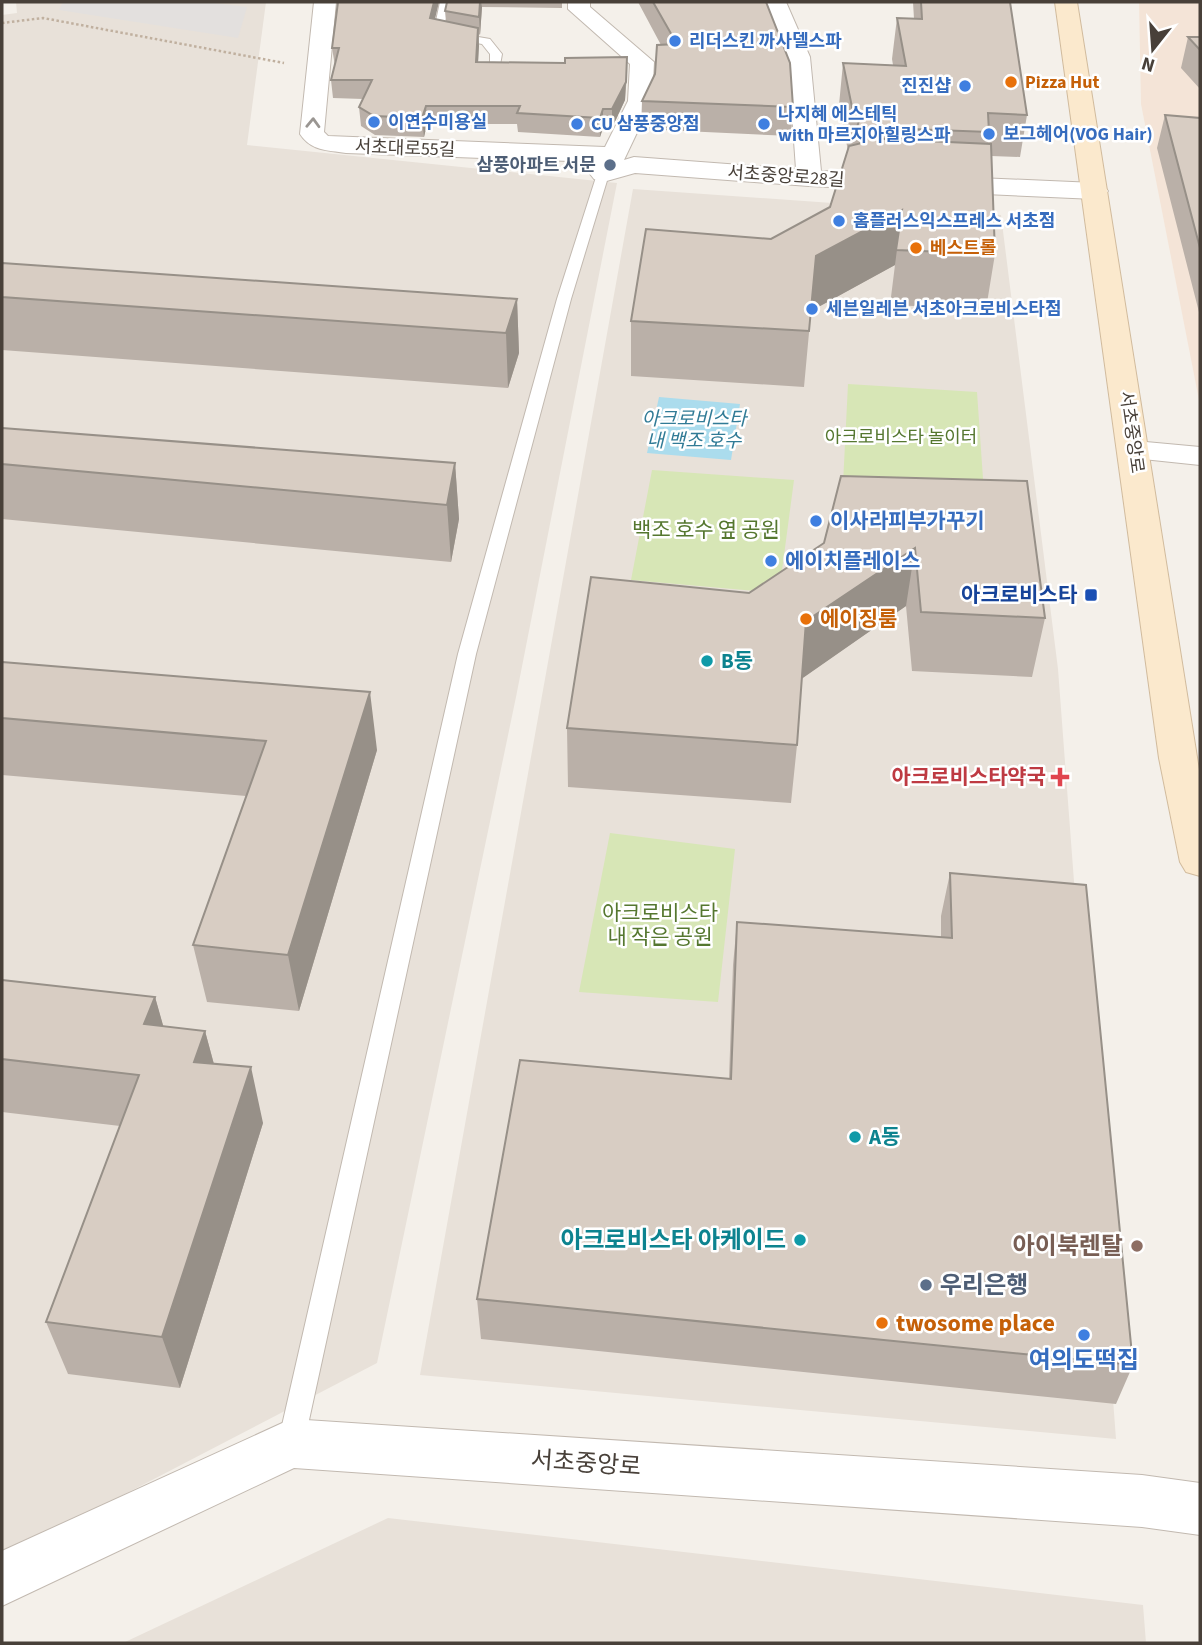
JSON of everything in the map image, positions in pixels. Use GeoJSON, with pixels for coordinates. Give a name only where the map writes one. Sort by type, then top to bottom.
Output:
{"type":"FeatureCollection","features":[{"type":"Feature","properties":{"kind":"main road","name":"서초중앙로"},"geometry":{"type":"LineString","coordinates":[[1066,2],[1135,450],[1179,762],[1197,822],[1200,862]]}},
{"type":"Feature","properties":{"kind":"street","name":"서초대로55길"},"geometry":{"type":"LineString","coordinates":[[325,2],[312,134],[320,142],[608,164]]}},
{"type":"Feature","properties":{"kind":"street"},"geometry":{"type":"LineString","coordinates":[[579,2],[579,9],[642,62],[635,69],[640,101],[608,164]]}},
{"type":"Feature","properties":{"kind":"street"},"geometry":{"type":"LineString","coordinates":[[775,2],[799,57],[809,178]]}},
{"type":"Feature","properties":{"kind":"street","name":"서초중앙로28길"},"geometry":{"type":"LineString","coordinates":[[608,164],[809,178],[1095,191]]}},
{"type":"Feature","properties":{"kind":"street"},"geometry":{"type":"LineString","coordinates":[[1135,450],[1200,456]]}},
{"type":"Feature","properties":{"kind":"street","name":"서초중앙로"},"geometry":{"type":"LineString","coordinates":[[2,1579],[291,1443],[1128,1500],[1200,1509]]}},
{"type":"Feature","properties":{"kind":"lane"},"geometry":{"type":"LineString","coordinates":[[445,2],[437,33],[486,41],[496,54],[494,67],[498,71],[525,74]]}},
{"type":"Feature","properties":{"kind":"lane"},"geometry":{"type":"LineString","coordinates":[[291,1443],[467,654],[564,299],[608,164]]}},
{"type":"Feature","properties":{"kind":"path"},"geometry":{"type":"LineString","coordinates":[[2,23],[43,18],[285,63]]}},
{"type":"Feature","properties":{"kind":"shaded area"},"geometry":{"type":"Polygon","coordinates":[[[16,2],[266,2],[247,145],[617,183],[516,697],[377,1363],[2,1558],[2,15],[17,13],[16,2]]]}},
{"type":"Feature","properties":{"kind":"shaded area"},"geometry":{"type":"Polygon","coordinates":[[[63,2],[207,2],[247,7],[238,38],[59,10],[63,2]]]}},
{"type":"Feature","properties":{"kind":"shaded area"},"geometry":{"type":"Polygon","coordinates":[[[1139,2],[1200,2],[1200,405],[1141,104],[1139,2]]]}},
{"type":"Feature","properties":{"kind":"shaded area","name":"아크로비스타"},"geometry":{"type":"Polygon","coordinates":[[[633,189],[1001,215],[1058,669],[1116,1439],[420,1375],[633,189]]]}},
{"type":"Feature","properties":{"kind":"shaded area"},"geometry":{"type":"Polygon","coordinates":[[[388,1518],[1143,1605],[1146,1643],[123,1643],[388,1518]]]}},
{"type":"Feature","properties":{"kind":"green space","name":"아크로비스타 놀이터"},"geometry":{"type":"Polygon","coordinates":[[[848,384],[977,392],[984,493],[843,484],[848,384]]]}},
{"type":"Feature","properties":{"kind":"green space","name":"백조 호수 옆 공원"},"geometry":{"type":"Polygon","coordinates":[[[652,470],[794,480],[779,593],[631,580],[652,470]]]}},
{"type":"Feature","properties":{"kind":"green space","name":"아크로비스타 내 작은 공원"},"geometry":{"type":"Polygon","coordinates":[[[610,833],[735,849],[718,1002],[579,992],[610,833]]]}},
{"type":"Feature","properties":{"kind":"water","name":"아크로비스타 내 백조 호수"},"geometry":{"type":"Polygon","coordinates":[[[659,397],[740,404],[731,460],[647,453],[659,397]]]}},
{"type":"Feature","properties":{"kind":"building"},"geometry":{"type":"Polygon","coordinates":[[[338,2],[434,2],[430,18],[478,28],[476,62],[565,63],[565,58],[627,57],[626,82],[612,109],[603,109],[600,118],[517,113],[520,106],[426,106],[422,118],[374,116],[359,107],[372,80],[331,80],[339,48],[332,48],[338,2]]]}},
{"type":"Feature","properties":{"kind":"building"},"geometry":{"type":"Polygon","coordinates":[[[447,2],[480,2],[479,17],[445,11],[447,2]]]}},
{"type":"Feature","properties":{"kind":"building"},"geometry":{"type":"Polygon","coordinates":[[[653,2],[766,2],[790,63],[793,107],[642,101],[655,74],[657,45],[677,44],[653,2]]]}},
{"type":"Feature","properties":{"kind":"building"},"geometry":{"type":"Polygon","coordinates":[[[921,2],[1010,2],[1027,115],[988,113],[989,132],[857,127],[862,112],[853,112],[843,63],[906,66],[897,18],[922,19],[921,2]]]}},
{"type":"Feature","properties":{"kind":"building"},"geometry":{"type":"Polygon","coordinates":[[[1188,37],[1200,37],[1200,50],[1188,37]]]}},
{"type":"Feature","properties":{"kind":"building"},"geometry":{"type":"Polygon","coordinates":[[[1165,115],[1200,118],[1200,248],[1165,115]]]}},
{"type":"Feature","properties":{"kind":"building"},"geometry":{"type":"Polygon","coordinates":[[[861,138],[991,144],[995,254],[896,250],[902,210],[816,256],[809,331],[631,321],[646,229],[771,239],[830,207],[849,146],[862,143],[861,138]]]}},
{"type":"Feature","properties":{"kind":"building"},"geometry":{"type":"Polygon","coordinates":[[[2,263],[517,299],[506,333],[2,297],[2,263]]]}},
{"type":"Feature","properties":{"kind":"building"},"geometry":{"type":"Polygon","coordinates":[[[2,428],[455,463],[447,505],[2,464],[2,428]]]}},
{"type":"Feature","properties":{"kind":"building"},"geometry":{"type":"Polygon","coordinates":[[[841,476],[1027,481],[1045,618],[921,612],[915,548],[806,621],[797,745],[567,728],[591,577],[749,593],[824,543],[841,476]]]}},
{"type":"Feature","properties":{"kind":"building"},"geometry":{"type":"Polygon","coordinates":[[[2,662],[370,692],[288,955],[193,945],[266,741],[2,718],[2,662]]]}},
{"type":"Feature","properties":{"kind":"building","name":"아크로비스타 아케이드"},"geometry":{"type":"Polygon","coordinates":[[[950,873],[1086,885],[1133,1365],[477,1299],[520,1060],[731,1079],[737,922],[952,938],[950,873]]]}},
{"type":"Feature","properties":{"kind":"building"},"geometry":{"type":"Polygon","coordinates":[[[2,980],[155,997],[144,1024],[205,1031],[194,1062],[251,1067],[162,1337],[46,1322],[139,1075],[2,1059],[2,980]]]}},
{"type":"Feature","properties":{"kind":"place","name":"리더스킨 까사델스파"},"geometry":{"type":"Point","coordinates":[675,41]}},
{"type":"Feature","properties":{"kind":"place","name":"Pizza Hut"},"geometry":{"type":"Point","coordinates":[1011,82]}},
{"type":"Feature","properties":{"kind":"place","name":"진진샵"},"geometry":{"type":"Point","coordinates":[965,86]}},
{"type":"Feature","properties":{"kind":"place","name":"이연수미용실"},"geometry":{"type":"Point","coordinates":[374,122]}},
{"type":"Feature","properties":{"kind":"place","name":"CU 삼풍중앙점"},"geometry":{"type":"Point","coordinates":[577,124]}},
{"type":"Feature","properties":{"kind":"place","name":"나지혜 에스테틱 with 마르지아힐링스파"},"geometry":{"type":"Point","coordinates":[764,124]}},
{"type":"Feature","properties":{"kind":"place","name":"보그헤어(VOG Hair)"},"geometry":{"type":"Point","coordinates":[989,134]}},
{"type":"Feature","properties":{"kind":"place","name":"삼풍아파트 서문"},"geometry":{"type":"Point","coordinates":[610,165]}},
{"type":"Feature","properties":{"kind":"place","name":"홈플러스익스프레스 서초점"},"geometry":{"type":"Point","coordinates":[839,221]}},
{"type":"Feature","properties":{"kind":"place","name":"베스트롤"},"geometry":{"type":"Point","coordinates":[916,248]}},
{"type":"Feature","properties":{"kind":"place","name":"세븐일레븐 서초아크로비스타점"},"geometry":{"type":"Point","coordinates":[812,309]}},
{"type":"Feature","properties":{"kind":"place","name":"이사라피부가꾸기"},"geometry":{"type":"Point","coordinates":[816,521]}},
{"type":"Feature","properties":{"kind":"place","name":"에이치플레이스"},"geometry":{"type":"Point","coordinates":[771,561]}},
{"type":"Feature","properties":{"kind":"place","name":"아크로비스타"},"geometry":{"type":"Point","coordinates":[1091,595]}},
{"type":"Feature","properties":{"kind":"place","name":"에이징룸"},"geometry":{"type":"Point","coordinates":[806,619]}},
{"type":"Feature","properties":{"kind":"place","name":"B동"},"geometry":{"type":"Point","coordinates":[707,661]}},
{"type":"Feature","properties":{"kind":"place","name":"아크로비스타약국"},"geometry":{"type":"Point","coordinates":[1060,777]}},
{"type":"Feature","properties":{"kind":"place","name":"A동"},"geometry":{"type":"Point","coordinates":[855,1137]}},
{"type":"Feature","properties":{"kind":"place","name":"아크로비스타 아케이드"},"geometry":{"type":"Point","coordinates":[800,1240]}},
{"type":"Feature","properties":{"kind":"place","name":"아이북렌탈"},"geometry":{"type":"Point","coordinates":[1137,1246]}},
{"type":"Feature","properties":{"kind":"place","name":"우리은행"},"geometry":{"type":"Point","coordinates":[926,1285]}},
{"type":"Feature","properties":{"kind":"place","name":"twosome place"},"geometry":{"type":"Point","coordinates":[882,1323]}},
{"type":"Feature","properties":{"kind":"place","name":"여의도떡집"},"geometry":{"type":"Point","coordinates":[1084,1335]}}]}
